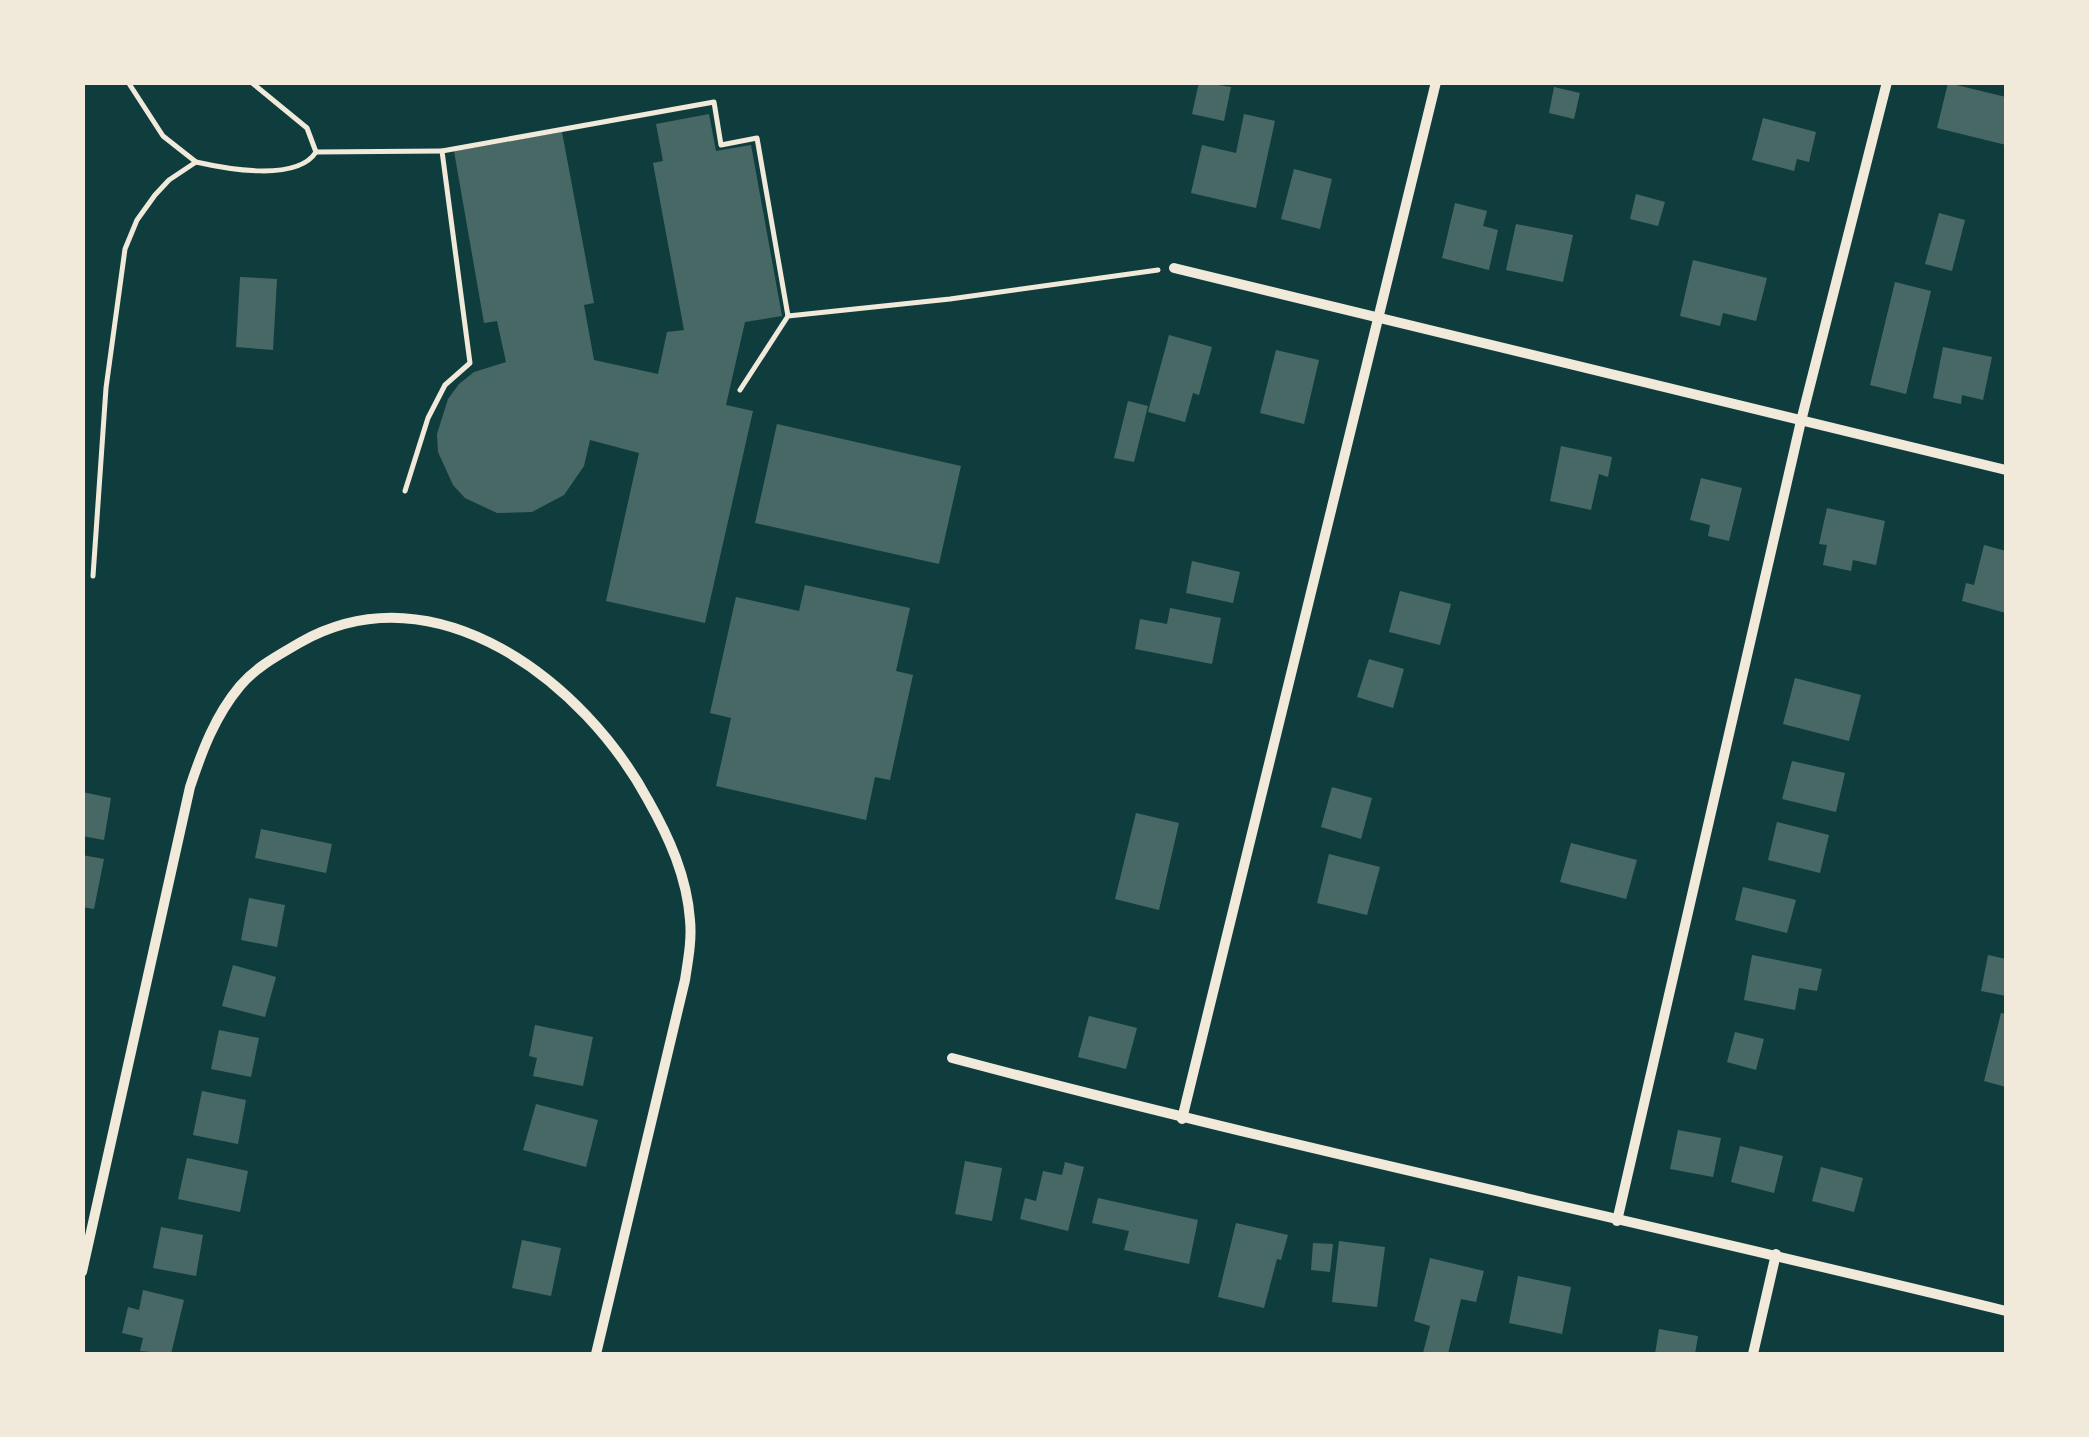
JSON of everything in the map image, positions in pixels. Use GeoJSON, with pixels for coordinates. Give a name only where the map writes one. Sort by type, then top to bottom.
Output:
{"type":"FeatureCollection","features":[{"type":"Feature","properties":{"kind":"street"},"geometry":{"type":"LineString","coordinates":[[1182,1119],[1436,82]]}},
{"type":"Feature","properties":{"kind":"street"},"geometry":{"type":"LineString","coordinates":[[1617,1221],[1801,421],[1887,82]]}},
{"type":"Feature","properties":{"kind":"street"},"geometry":{"type":"LineString","coordinates":[[1174,268],[2006,470]]}},
{"type":"Feature","properties":{"kind":"street"},"geometry":{"type":"LineString","coordinates":[[82,1272],[190,787],[218,718],[259,667],[322,631],[344,622],[426,621],[485,638],[512,654],[535,669],[588,717],[644,791],[682,874],[691,938],[684,980],[596,1354]]}},
{"type":"Feature","properties":{"kind":"street"},"geometry":{"type":"LineString","coordinates":[[952,1058],[1182,1119],[1617,1221],[1776,1254],[2006,1311]]}},
{"type":"Feature","properties":{"kind":"street"},"geometry":{"type":"LineString","coordinates":[[1753,1354],[1776,1254]]}},
{"type":"Feature","properties":{"kind":"path"},"geometry":{"type":"LineString","coordinates":[[128,82],[163,136],[196,162],[231,168],[290,169],[310,162],[316,152]]}},
{"type":"Feature","properties":{"kind":"path"},"geometry":{"type":"LineString","coordinates":[[250,82],[307,128],[316,152]]}},
{"type":"Feature","properties":{"kind":"path"},"geometry":{"type":"LineString","coordinates":[[316,152],[442,151],[714,102],[721,145],[757,138],[788,316],[740,390]]}},
{"type":"Feature","properties":{"kind":"path"},"geometry":{"type":"LineString","coordinates":[[405,492],[428,418],[445,386],[470,363],[442,151]]}},
{"type":"Feature","properties":{"kind":"path"},"geometry":{"type":"LineString","coordinates":[[93,576],[106,388],[125,249],[137,220],[155,194],[196,162]]}},
{"type":"Feature","properties":{"kind":"path"},"geometry":{"type":"LineString","coordinates":[[788,316],[1174,268]]}},
{"type":"Feature","properties":{"kind":"building"},"geometry":{"type":"Polygon","coordinates":[[[1199,82],[1231,87],[1224,121],[1192,114],[1199,82]]]}},
{"type":"Feature","properties":{"kind":"building"},"geometry":{"type":"Polygon","coordinates":[[[1948,83],[2006,97],[2006,145],[1937,128],[1948,83]]]}},
{"type":"Feature","properties":{"kind":"building"},"geometry":{"type":"Polygon","coordinates":[[[1554,87],[1580,93],[1574,119],[1549,113],[1554,87]]]}},
{"type":"Feature","properties":{"kind":"building"},"geometry":{"type":"Polygon","coordinates":[[[709,114],[716,151],[751,145],[782,316],[745,322],[726,405],[753,411],[705,623],[606,601],[639,453],[590,440],[584,466],[564,495],[532,512],[497,513],[465,498],[453,485],[438,452],[437,434],[448,399],[459,384],[474,372],[506,362],[497,321],[484,323],[454,151],[562,132],[594,303],[584,305],[594,360],[658,374],[667,332],[684,330],[653,163],[663,161],[656,124],[709,114]]]}},
{"type":"Feature","properties":{"kind":"building"},"geometry":{"type":"Polygon","coordinates":[[[1244,114],[1275,121],[1256,208],[1191,193],[1202,145],[1236,153],[1244,114]]]}},
{"type":"Feature","properties":{"kind":"building"},"geometry":{"type":"Polygon","coordinates":[[[1763,118],[1816,132],[1809,162],[1797,159],[1794,171],[1752,160],[1763,118]]]}},
{"type":"Feature","properties":{"kind":"building"},"geometry":{"type":"Polygon","coordinates":[[[1294,169],[1332,179],[1320,229],[1281,219],[1294,169]]]}},
{"type":"Feature","properties":{"kind":"building"},"geometry":{"type":"Polygon","coordinates":[[[1636,194],[1665,202],[1658,226],[1630,219],[1636,194]]]}},
{"type":"Feature","properties":{"kind":"building"},"geometry":{"type":"Polygon","coordinates":[[[1455,203],[1487,211],[1483,226],[1498,230],[1489,270],[1442,258],[1455,203]]]}},
{"type":"Feature","properties":{"kind":"building"},"geometry":{"type":"Polygon","coordinates":[[[1939,213],[1965,220],[1952,271],[1925,264],[1939,213]]]}},
{"type":"Feature","properties":{"kind":"building"},"geometry":{"type":"Polygon","coordinates":[[[1516,224],[1573,235],[1563,282],[1506,270],[1516,224]]]}},
{"type":"Feature","properties":{"kind":"building"},"geometry":{"type":"Polygon","coordinates":[[[1693,260],[1767,278],[1756,321],[1723,313],[1720,326],[1680,316],[1693,260]]]}},
{"type":"Feature","properties":{"kind":"building"},"geometry":{"type":"Polygon","coordinates":[[[240,277],[277,279],[273,350],[236,347],[240,277]]]}},
{"type":"Feature","properties":{"kind":"building"},"geometry":{"type":"Polygon","coordinates":[[[1895,282],[1931,291],[1906,394],[1870,385],[1895,282]]]}},
{"type":"Feature","properties":{"kind":"building"},"geometry":{"type":"Polygon","coordinates":[[[1169,335],[1212,347],[1199,395],[1193,393],[1185,422],[1148,412],[1169,335]]]}},
{"type":"Feature","properties":{"kind":"building"},"geometry":{"type":"Polygon","coordinates":[[[1943,347],[1992,357],[1983,400],[1962,395],[1961,404],[1933,398],[1943,347]]]}},
{"type":"Feature","properties":{"kind":"building"},"geometry":{"type":"Polygon","coordinates":[[[1276,350],[1319,360],[1304,424],[1260,413],[1276,350]]]}},
{"type":"Feature","properties":{"kind":"building"},"geometry":{"type":"Polygon","coordinates":[[[1128,401],[1148,406],[1134,462],[1114,458],[1128,401]]]}},
{"type":"Feature","properties":{"kind":"building"},"geometry":{"type":"Polygon","coordinates":[[[777,424],[961,466],[939,564],[755,523],[777,424]]]}},
{"type":"Feature","properties":{"kind":"building"},"geometry":{"type":"Polygon","coordinates":[[[1561,446],[1612,457],[1608,477],[1599,474],[1591,510],[1550,501],[1561,446]]]}},
{"type":"Feature","properties":{"kind":"building"},"geometry":{"type":"Polygon","coordinates":[[[1701,478],[1742,488],[1729,541],[1708,536],[1710,525],[1690,520],[1701,478]]]}},
{"type":"Feature","properties":{"kind":"building"},"geometry":{"type":"Polygon","coordinates":[[[1827,508],[1885,521],[1876,565],[1853,560],[1851,571],[1823,565],[1827,545],[1819,544],[1827,508]]]}},
{"type":"Feature","properties":{"kind":"building"},"geometry":{"type":"Polygon","coordinates":[[[1984,545],[2006,551],[2006,613],[1962,601],[1966,583],[1974,585],[1984,545]]]}},
{"type":"Feature","properties":{"kind":"building"},"geometry":{"type":"Polygon","coordinates":[[[1192,561],[1240,572],[1233,603],[1186,593],[1192,561]]]}},
{"type":"Feature","properties":{"kind":"building"},"geometry":{"type":"Polygon","coordinates":[[[805,585],[910,608],[896,671],[913,675],[890,780],[875,777],[866,820],[716,786],[731,718],[710,713],[736,597],[799,611],[805,585]]]}},
{"type":"Feature","properties":{"kind":"building"},"geometry":{"type":"Polygon","coordinates":[[[1400,591],[1451,604],[1440,645],[1389,632],[1400,591]]]}},
{"type":"Feature","properties":{"kind":"building"},"geometry":{"type":"Polygon","coordinates":[[[1170,608],[1221,618],[1212,664],[1135,649],[1140,619],[1167,624],[1170,608]]]}},
{"type":"Feature","properties":{"kind":"building"},"geometry":{"type":"Polygon","coordinates":[[[1369,659],[1404,669],[1393,708],[1357,697],[1369,659]]]}},
{"type":"Feature","properties":{"kind":"building"},"geometry":{"type":"Polygon","coordinates":[[[1795,678],[1861,695],[1849,741],[1783,724],[1795,678]]]}},
{"type":"Feature","properties":{"kind":"building"},"geometry":{"type":"Polygon","coordinates":[[[1792,761],[1845,773],[1836,812],[1782,799],[1792,761]]]}},
{"type":"Feature","properties":{"kind":"building"},"geometry":{"type":"Polygon","coordinates":[[[1332,787],[1372,798],[1361,839],[1321,827],[1332,787]]]}},
{"type":"Feature","properties":{"kind":"building"},"geometry":{"type":"Polygon","coordinates":[[[82,792],[111,798],[104,840],[82,836],[82,792]]]}},
{"type":"Feature","properties":{"kind":"building"},"geometry":{"type":"Polygon","coordinates":[[[1136,813],[1179,823],[1159,910],[1115,899],[1136,813]]]}},
{"type":"Feature","properties":{"kind":"building"},"geometry":{"type":"Polygon","coordinates":[[[1777,822],[1829,835],[1820,873],[1768,860],[1777,822]]]}},
{"type":"Feature","properties":{"kind":"building"},"geometry":{"type":"Polygon","coordinates":[[[261,829],[332,844],[326,873],[255,858],[261,829]]]}},
{"type":"Feature","properties":{"kind":"building"},"geometry":{"type":"Polygon","coordinates":[[[1571,843],[1637,860],[1626,899],[1560,882],[1571,843]]]}},
{"type":"Feature","properties":{"kind":"building"},"geometry":{"type":"Polygon","coordinates":[[[1329,854],[1380,867],[1367,915],[1317,903],[1329,854]]]}},
{"type":"Feature","properties":{"kind":"building"},"geometry":{"type":"Polygon","coordinates":[[[82,855],[104,859],[94,909],[82,907],[82,855]]]}},
{"type":"Feature","properties":{"kind":"building"},"geometry":{"type":"Polygon","coordinates":[[[1743,887],[1796,900],[1787,933],[1735,920],[1743,887]]]}},
{"type":"Feature","properties":{"kind":"building"},"geometry":{"type":"Polygon","coordinates":[[[249,898],[285,905],[277,947],[241,940],[249,898]]]}},
{"type":"Feature","properties":{"kind":"building"},"geometry":{"type":"Polygon","coordinates":[[[1752,955],[1822,969],[1817,991],[1799,988],[1795,1010],[1744,1000],[1752,955]]]}},
{"type":"Feature","properties":{"kind":"building"},"geometry":{"type":"Polygon","coordinates":[[[1988,955],[2006,959],[2006,996],[1981,991],[1988,955]]]}},
{"type":"Feature","properties":{"kind":"building"},"geometry":{"type":"Polygon","coordinates":[[[233,965],[276,977],[265,1017],[222,1006],[233,965]]]}},
{"type":"Feature","properties":{"kind":"building"},"geometry":{"type":"Polygon","coordinates":[[[2001,1013],[2006,1014],[2006,1087],[1984,1081],[2001,1013]]]}},
{"type":"Feature","properties":{"kind":"building"},"geometry":{"type":"Polygon","coordinates":[[[1089,1016],[1137,1028],[1126,1069],[1078,1057],[1089,1016]]]}},
{"type":"Feature","properties":{"kind":"building"},"geometry":{"type":"Polygon","coordinates":[[[535,1025],[593,1037],[583,1086],[533,1076],[537,1058],[529,1056],[535,1025]]]}},
{"type":"Feature","properties":{"kind":"building"},"geometry":{"type":"Polygon","coordinates":[[[219,1030],[259,1038],[251,1077],[211,1069],[219,1030]]]}},
{"type":"Feature","properties":{"kind":"building"},"geometry":{"type":"Polygon","coordinates":[[[1735,1032],[1764,1039],[1756,1070],[1727,1062],[1735,1032]]]}},
{"type":"Feature","properties":{"kind":"building"},"geometry":{"type":"Polygon","coordinates":[[[202,1091],[246,1100],[238,1144],[193,1135],[202,1091]]]}},
{"type":"Feature","properties":{"kind":"building"},"geometry":{"type":"Polygon","coordinates":[[[536,1104],[598,1120],[586,1167],[523,1150],[536,1104]]]}},
{"type":"Feature","properties":{"kind":"building"},"geometry":{"type":"Polygon","coordinates":[[[1678,1130],[1721,1138],[1713,1177],[1670,1169],[1678,1130]]]}},
{"type":"Feature","properties":{"kind":"building"},"geometry":{"type":"Polygon","coordinates":[[[1740,1146],[1783,1156],[1774,1193],[1731,1182],[1740,1146]]]}},
{"type":"Feature","properties":{"kind":"building"},"geometry":{"type":"Polygon","coordinates":[[[187,1158],[248,1171],[240,1212],[178,1199],[187,1158]]]}},
{"type":"Feature","properties":{"kind":"building"},"geometry":{"type":"Polygon","coordinates":[[[965,1161],[1002,1168],[992,1221],[955,1214],[965,1161]]]}},
{"type":"Feature","properties":{"kind":"building"},"geometry":{"type":"Polygon","coordinates":[[[1065,1162],[1084,1167],[1068,1231],[1020,1219],[1025,1198],[1036,1201],[1043,1171],[1062,1175],[1065,1162]]]}},
{"type":"Feature","properties":{"kind":"building"},"geometry":{"type":"Polygon","coordinates":[[[1821,1167],[1863,1178],[1854,1212],[1812,1201],[1821,1167]]]}},
{"type":"Feature","properties":{"kind":"building"},"geometry":{"type":"Polygon","coordinates":[[[1098,1198],[1198,1220],[1189,1264],[1124,1250],[1129,1231],[1092,1223],[1098,1198]]]}},
{"type":"Feature","properties":{"kind":"building"},"geometry":{"type":"Polygon","coordinates":[[[1236,1223],[1288,1235],[1264,1308],[1218,1297],[1236,1223]]]}},
{"type":"Feature","properties":{"kind":"building"},"geometry":{"type":"Polygon","coordinates":[[[161,1227],[203,1235],[196,1276],[153,1268],[161,1227]]]}},
{"type":"Feature","properties":{"kind":"building"},"geometry":{"type":"Polygon","coordinates":[[[522,1240],[561,1248],[551,1296],[512,1288],[522,1240]]]}},
{"type":"Feature","properties":{"kind":"building"},"geometry":{"type":"Polygon","coordinates":[[[1339,1241],[1385,1247],[1377,1307],[1332,1302],[1339,1241]]]}},
{"type":"Feature","properties":{"kind":"building"},"geometry":{"type":"Polygon","coordinates":[[[1313,1243],[1333,1244],[1330,1272],[1311,1270],[1313,1243]]]}},
{"type":"Feature","properties":{"kind":"building"},"geometry":{"type":"Polygon","coordinates":[[[1430,1258],[1484,1271],[1476,1302],[1461,1299],[1448,1354],[1423,1353],[1430,1326],[1414,1321],[1430,1258]]]}},
{"type":"Feature","properties":{"kind":"building"},"geometry":{"type":"Polygon","coordinates":[[[1518,1276],[1571,1287],[1562,1334],[1509,1323],[1518,1276]]]}},
{"type":"Feature","properties":{"kind":"building"},"geometry":{"type":"Polygon","coordinates":[[[143,1290],[184,1300],[171,1354],[140,1351],[143,1338],[122,1333],[128,1307],[139,1310],[143,1290]]]}},
{"type":"Feature","properties":{"kind":"building"},"geometry":{"type":"Polygon","coordinates":[[[1659,1329],[1698,1336],[1695,1354],[1655,1354],[1659,1329]]]}}]}
